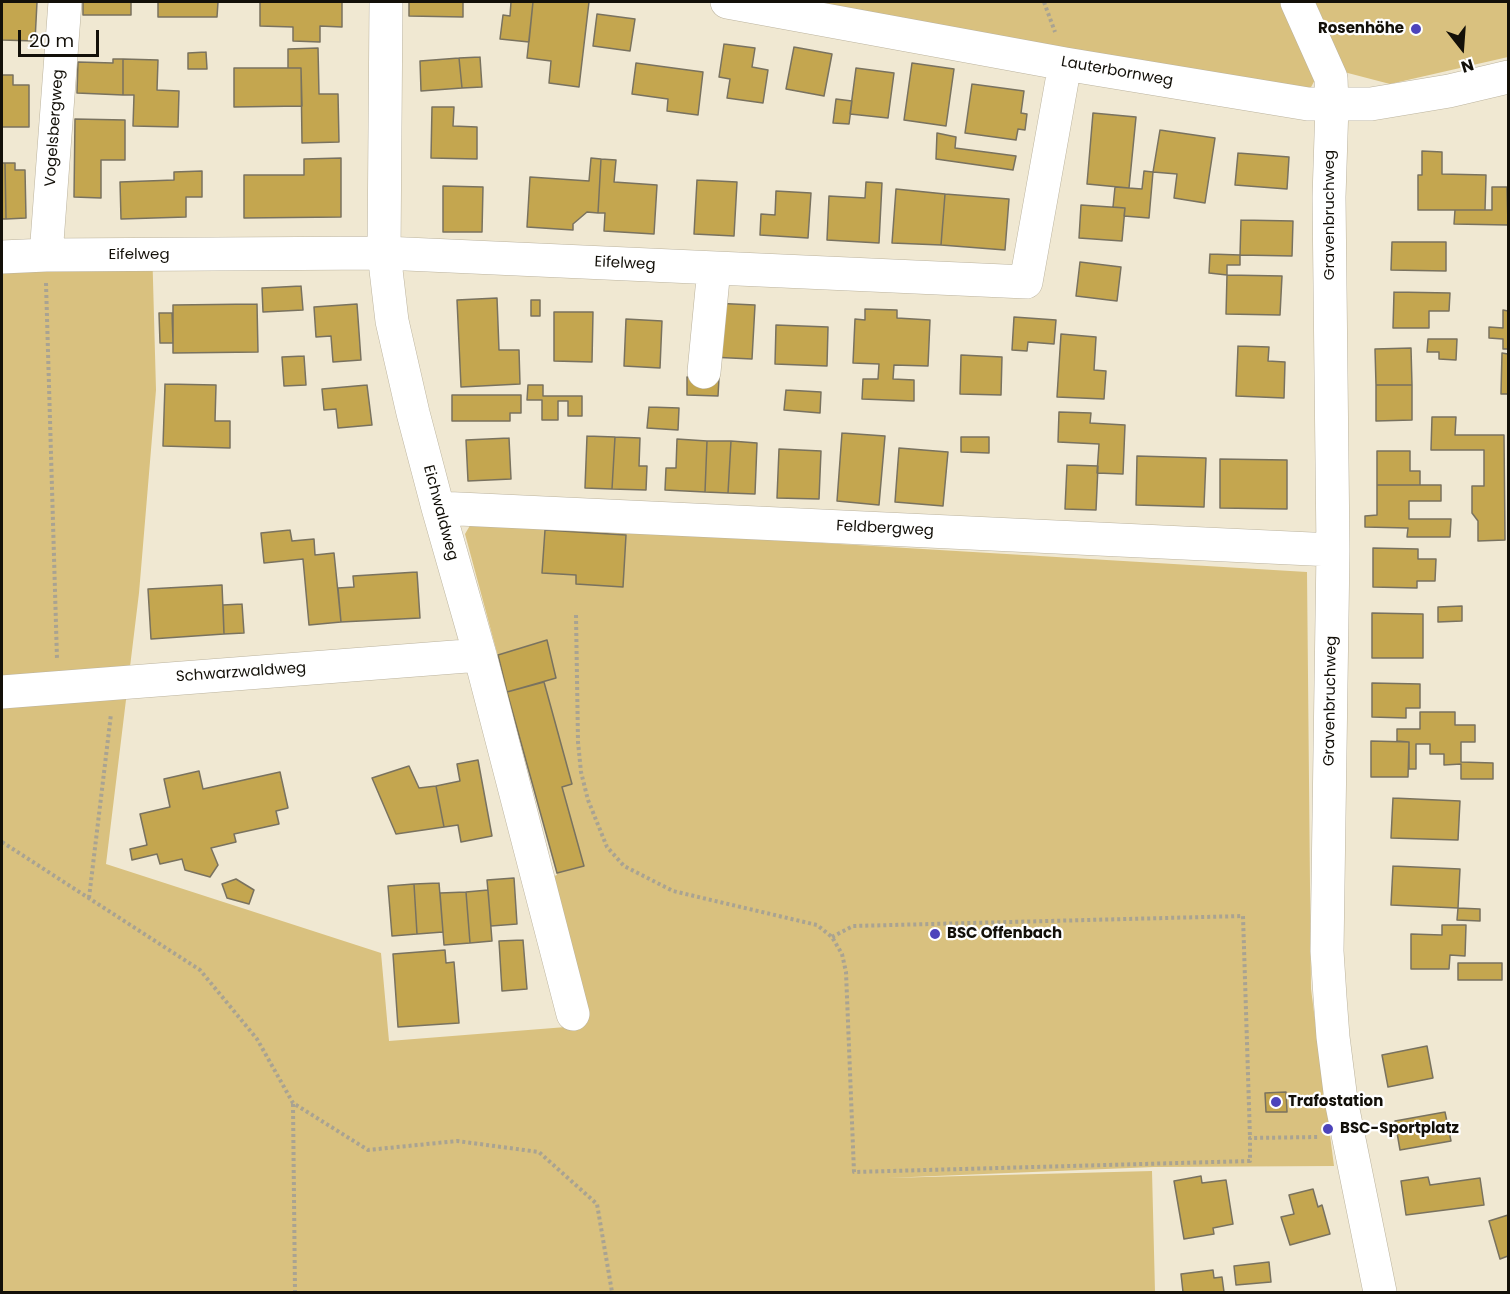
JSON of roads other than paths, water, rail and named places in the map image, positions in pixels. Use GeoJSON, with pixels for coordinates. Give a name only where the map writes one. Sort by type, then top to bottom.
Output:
{"type":"FeatureCollection","features":[{"type":"Feature","properties":{"kind":"street","name":"Vogelsbergweg"},"geometry":{"type":"LineString","coordinates":[[46,255],[65,2]]}},
{"type":"Feature","properties":{"kind":"street","name":"Eichwaldweg"},"geometry":{"type":"LineString","coordinates":[[386,2],[384,253],[392,321],[438,508],[480,655],[573,1014]]}},
{"type":"Feature","properties":{"kind":"street","name":"Lauterbornweg"},"geometry":{"type":"LineString","coordinates":[[727,2],[1308,104],[1371,104],[1449,91],[1509,77]]}},
{"type":"Feature","properties":{"kind":"street","name":"Gravenbruchweg"},"geometry":{"type":"LineString","coordinates":[[1297,2],[1331,78],[1332,105],[1329,197],[1333,550],[1327,951],[1332,1037],[1348,1137],[1380,1293]]}},
{"type":"Feature","properties":{"kind":"street","name":"Eifelweg"},"geometry":{"type":"LineString","coordinates":[[2,257],[384,253],[1026,282],[1065,63]]}},
{"type":"Feature","properties":{"kind":"street"},"geometry":{"type":"LineString","coordinates":[[704,372],[714,268]]}},
{"type":"Feature","properties":{"kind":"street","name":"Feldbergweg"},"geometry":{"type":"LineString","coordinates":[[438,508],[1333,550]]}},
{"type":"Feature","properties":{"kind":"street","name":"Schwarzwaldweg"},"geometry":{"type":"LineString","coordinates":[[2,692],[480,655]]}},
{"type":"Feature","properties":{"kind":"place","name":"Rosenhöhe"},"geometry":{"type":"Point","coordinates":[1416,29]}},
{"type":"Feature","properties":{"kind":"place","name":"BSC Offenbach"},"geometry":{"type":"Point","coordinates":[935,934]}},
{"type":"Feature","properties":{"kind":"place","name":"Trafostation"},"geometry":{"type":"Point","coordinates":[1276,1102]}},
{"type":"Feature","properties":{"kind":"place","name":"BSC-Sportplatz"},"geometry":{"type":"Point","coordinates":[1328,1129]}}]}
